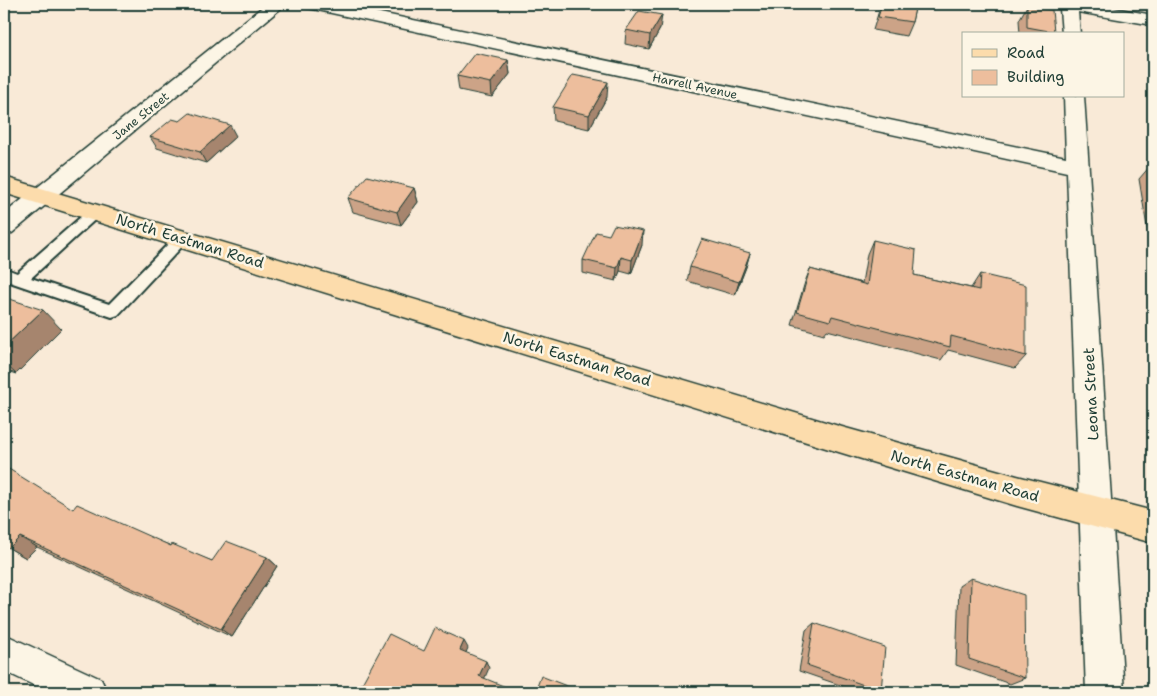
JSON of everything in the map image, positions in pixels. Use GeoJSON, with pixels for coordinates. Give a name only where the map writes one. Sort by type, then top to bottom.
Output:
{"type":"FeatureCollection","features":[{"type":"Feature","properties":{"kind":"main road","name":"North Eastman Road"},"geometry":{"type":"LineString","coordinates":[[4,184],[842,440],[1153,527]]}},
{"type":"Feature","properties":{"kind":"street","name":"Jane Street"},"geometry":{"type":"LineString","coordinates":[[4,227],[277,4]]}},
{"type":"Feature","properties":{"kind":"street","name":"Harrell Avenue"},"geometry":{"type":"LineString","coordinates":[[313,4],[1078,167]]}},
{"type":"Feature","properties":{"kind":"street"},"geometry":{"type":"LineString","coordinates":[[1071,32],[1067,4],[1153,20]]}},
{"type":"Feature","properties":{"kind":"street","name":"Leona Street"},"geometry":{"type":"LineString","coordinates":[[1074,98],[1106,692]]}},
{"type":"Feature","properties":{"kind":"street"},"geometry":{"type":"LineString","coordinates":[[4,652],[88,692]]}},
{"type":"Feature","properties":{"kind":"lane"},"geometry":{"type":"LineString","coordinates":[[19,280],[95,212]]}},
{"type":"Feature","properties":{"kind":"lane"},"geometry":{"type":"LineString","coordinates":[[4,274],[112,311],[182,239]]}},
{"type":"Feature","properties":{"kind":"building"},"geometry":{"type":"Polygon","coordinates":[[[882,4],[916,4],[912,22],[878,17],[882,4]]]}},
{"type":"Feature","properties":{"kind":"building"},"geometry":{"type":"Polygon","coordinates":[[[1027,6],[1052,10],[1054,32],[1027,27],[1027,6]]]}},
{"type":"Feature","properties":{"kind":"building"},"geometry":{"type":"Polygon","coordinates":[[[639,11],[662,15],[650,35],[626,30],[639,11]]]}},
{"type":"Feature","properties":{"kind":"building"},"geometry":{"type":"Polygon","coordinates":[[[475,53],[508,60],[491,83],[457,76],[475,53]]]}},
{"type":"Feature","properties":{"kind":"building"},"geometry":{"type":"Polygon","coordinates":[[[573,75],[608,82],[589,115],[553,107],[573,75]]]}},
{"type":"Feature","properties":{"kind":"building"},"geometry":{"type":"Polygon","coordinates":[[[190,113],[230,125],[200,152],[150,137],[172,119],[180,121],[190,113]]]}},
{"type":"Feature","properties":{"kind":"building"},"geometry":{"type":"Polygon","coordinates":[[[367,176],[414,188],[397,212],[348,198],[367,176]]]}},
{"type":"Feature","properties":{"kind":"building"},"geometry":{"type":"Polygon","coordinates":[[[614,225],[643,231],[632,260],[621,257],[617,268],[583,260],[596,232],[609,235],[614,225]]]}},
{"type":"Feature","properties":{"kind":"building"},"geometry":{"type":"Polygon","coordinates":[[[702,239],[750,253],[739,282],[690,267],[702,239]]]}},
{"type":"Feature","properties":{"kind":"building"},"geometry":{"type":"Polygon","coordinates":[[[873,240],[916,250],[914,275],[979,290],[980,274],[1026,285],[1026,356],[951,336],[950,347],[832,316],[830,321],[797,312],[810,269],[867,285],[873,240]]]}},
{"type":"Feature","properties":{"kind":"building"},"geometry":{"type":"Polygon","coordinates":[[[4,297],[43,310],[4,347],[4,297]]]}},
{"type":"Feature","properties":{"kind":"building"},"geometry":{"type":"Polygon","coordinates":[[[4,466],[73,509],[77,504],[171,546],[172,544],[212,561],[226,541],[267,557],[221,629],[20,537],[9,548],[4,545],[4,466]]]}},
{"type":"Feature","properties":{"kind":"building"},"geometry":{"type":"Polygon","coordinates":[[[971,578],[1024,595],[1025,678],[969,659],[971,578]]]}},
{"type":"Feature","properties":{"kind":"building"},"geometry":{"type":"Polygon","coordinates":[[[814,623],[885,647],[881,691],[807,665],[814,623]]]}},
{"type":"Feature","properties":{"kind":"building"},"geometry":{"type":"Polygon","coordinates":[[[435,628],[464,641],[460,650],[486,661],[479,676],[518,692],[365,692],[359,689],[389,634],[424,651],[435,628]]]}},
{"type":"Feature","properties":{"kind":"building"},"geometry":{"type":"Polygon","coordinates":[[[541,676],[582,692],[535,692],[541,676]]]}}]}
